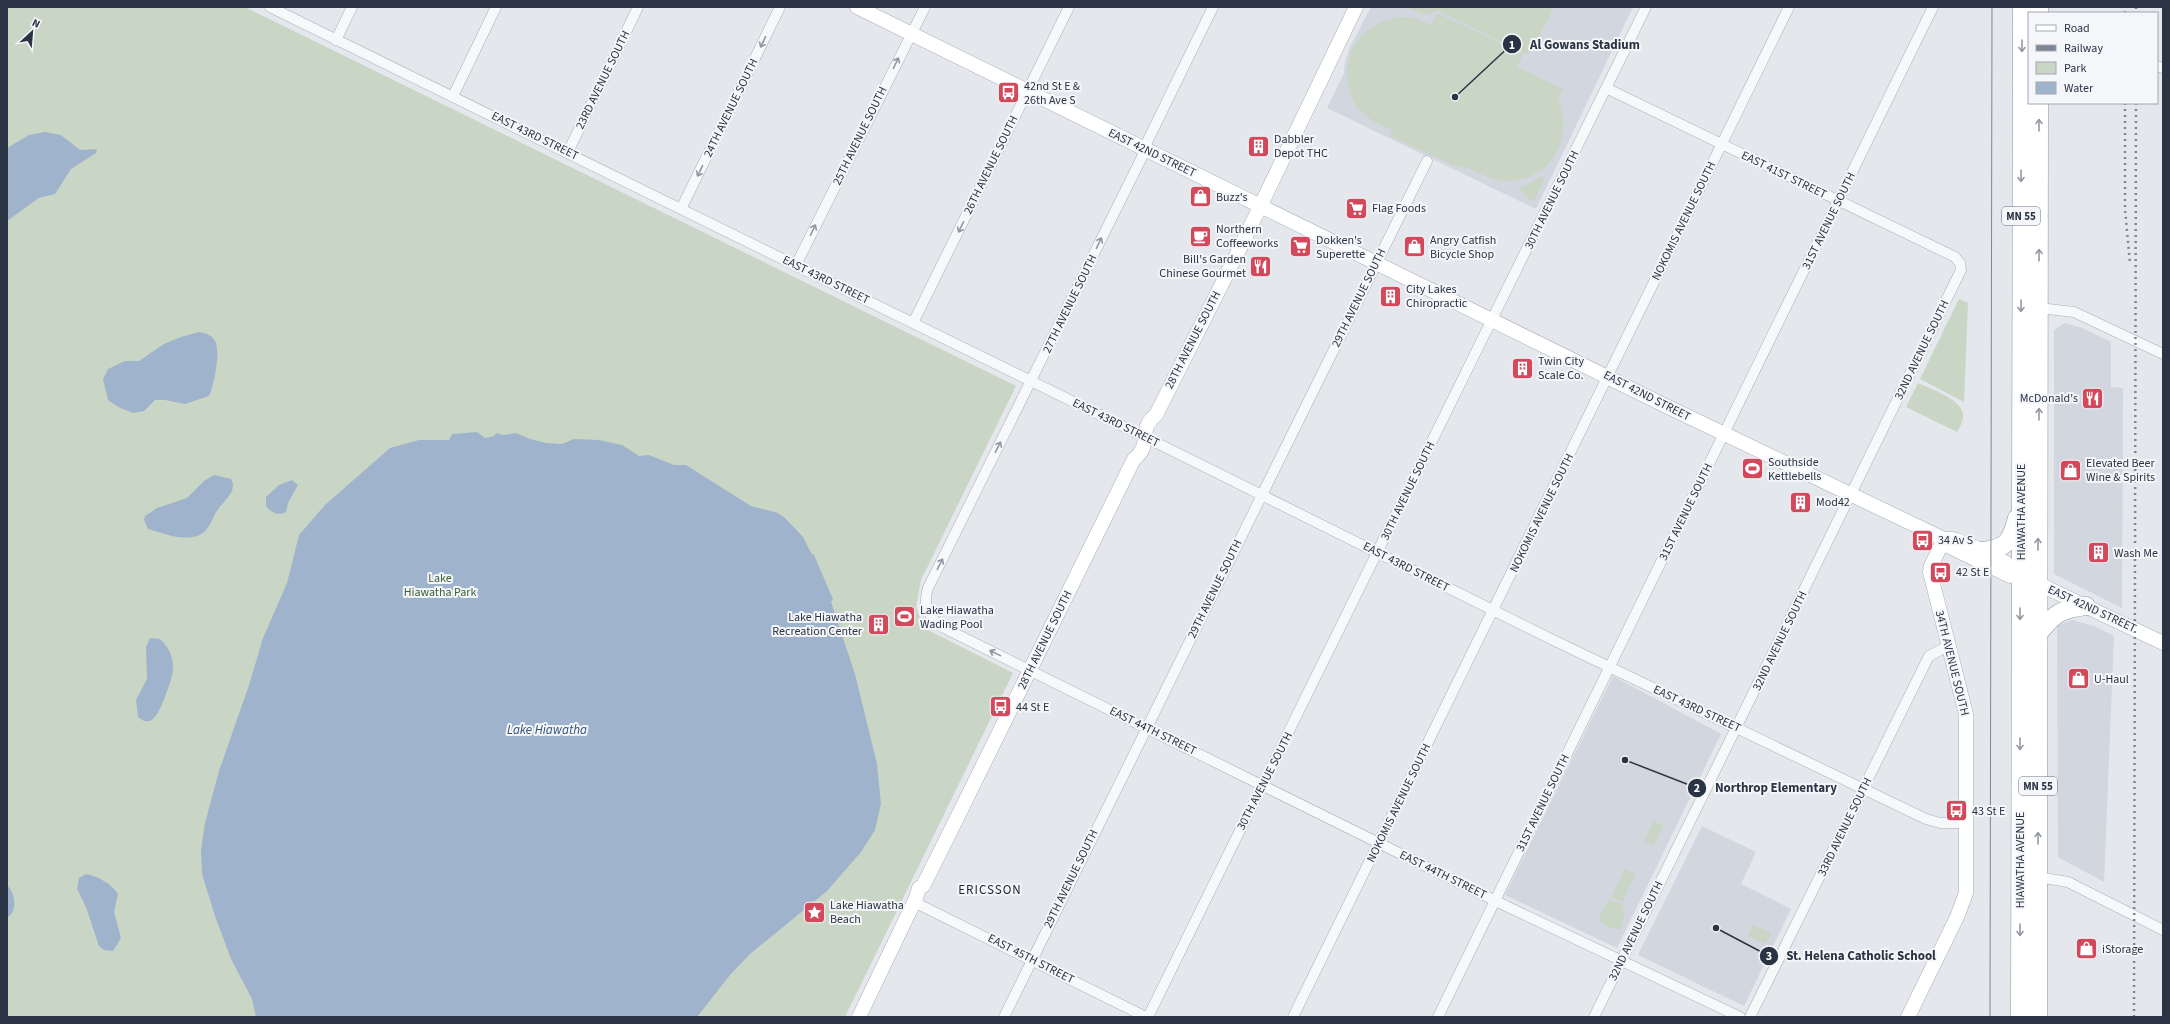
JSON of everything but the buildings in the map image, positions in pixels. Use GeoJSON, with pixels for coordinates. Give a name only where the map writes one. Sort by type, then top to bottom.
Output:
{"type":"FeatureCollection","features":[{"type":"Feature","properties":{"kind":"highway","name":"HIAWATHA AVENUE"},"geometry":{"type":"LineString","coordinates":[[2020,1017],[2022,7]]}},
{"type":"Feature","properties":{"kind":"highway","name":"HIAWATHA AVENUE"},"geometry":{"type":"LineString","coordinates":[[2038,1017],[2039,104]]}},
{"type":"Feature","properties":{"kind":"highway"},"geometry":{"type":"LineString","coordinates":[[1981,552],[1996,550],[2007,543],[2011,537],[2021,504]]}},
{"type":"Feature","properties":{"kind":"highway"},"geometry":{"type":"LineString","coordinates":[[2038,634],[2052,617],[2060,611],[2086,606]]}},
{"type":"Feature","properties":{"kind":"street","name":"EAST 43RD STREET"},"geometry":{"type":"LineString","coordinates":[[270,7],[568,152],[1610,668],[1926,819],[1940,823],[1967,823]]}},
{"type":"Feature","properties":{"kind":"street"},"geometry":{"type":"LineString","coordinates":[[336,40],[352,7]]}},
{"type":"Feature","properties":{"kind":"street"},"geometry":{"type":"LineString","coordinates":[[452,96],[496,7]]}},
{"type":"Feature","properties":{"kind":"street","name":"23RD AVENUE SOUTH"},"geometry":{"type":"LineString","coordinates":[[568,152],[638,7]]}},
{"type":"Feature","properties":{"kind":"street","name":"24TH AVENUE SOUTH"},"geometry":{"type":"LineString","coordinates":[[682,209],[780,7]]}},
{"type":"Feature","properties":{"kind":"street","name":"EAST 42ND STREET"},"geometry":{"type":"LineString","coordinates":[[857,7],[1027,92],[1377,262],[1608,378],[1944,539],[1955,539],[2017,569],[2020,575],[2038,584],[2163,642]]}},
{"type":"Feature","properties":{"kind":"street","name":"25TH AVENUE SOUTH"},"geometry":{"type":"LineString","coordinates":[[796,265],[925,7]]}},
{"type":"Feature","properties":{"kind":"street","name":"26TH AVENUE SOUTH"},"geometry":{"type":"LineString","coordinates":[[913,323],[1069,7]]}},
{"type":"Feature","properties":{"kind":"street","name":"27TH AVENUE SOUTH"},"geometry":{"type":"LineString","coordinates":[[925,599],[928,588],[1031,382],[1213,7]]}},
{"type":"Feature","properties":{"kind":"street","name":"28TH AVENUE SOUTH"},"geometry":{"type":"LineString","coordinates":[[859,1017],[1134,459],[1136,448],[1140,440],[1151,434],[1156,422],[1156,415],[1260,206],[1356,7]]}},
{"type":"Feature","properties":{"kind":"street","name":"30TH AVENUE SOUTH"},"geometry":{"type":"LineString","coordinates":[[1147,1017],[1263,786],[1646,7]]}},
{"type":"Feature","properties":{"kind":"street","name":"NOKOMIS AVENUE SOUTH"},"geometry":{"type":"LineString","coordinates":[[1293,1017],[1494,611],[1789,7]]}},
{"type":"Feature","properties":{"kind":"street","name":"31ST AVENUE SOUTH"},"geometry":{"type":"LineString","coordinates":[[1438,1017],[1933,7]]}},
{"type":"Feature","properties":{"kind":"street","name":"EAST 41ST STREET"},"geometry":{"type":"LineString","coordinates":[[1606,88],[1838,202],[1955,257],[1960,263]]}},
{"type":"Feature","properties":{"kind":"street","name":"29TH AVENUE SOUTH"},"geometry":{"type":"LineString","coordinates":[[1004,1017],[1427,161]]}},
{"type":"Feature","properties":{"kind":"street","name":"32ND AVENUE SOUTH"},"geometry":{"type":"LineString","coordinates":[[1594,1017],[1961,270],[1960,263]]}},
{"type":"Feature","properties":{"kind":"street"},"geometry":{"type":"LineString","coordinates":[[2039,308],[2074,312],[2163,354]]}},
{"type":"Feature","properties":{"kind":"street","name":"EAST 42ND STREET"},"geometry":{"type":"LineString","coordinates":[[1944,539],[1950,547],[2012,577],[2020,575]]}},
{"type":"Feature","properties":{"kind":"street","name":"34TH AVENUE SOUTH"},"geometry":{"type":"LineString","coordinates":[[1908,1017],[1957,917],[1966,893],[1966,714],[1930,572],[1931,566],[1944,539]]}},
{"type":"Feature","properties":{"kind":"street","name":"EAST 44TH STREET"},"geometry":{"type":"LineString","coordinates":[[925,599],[927,612],[934,621],[1146,728],[1495,900],[1622,962],[1740,1017]]}},
{"type":"Feature","properties":{"kind":"street","name":"33RD AVENUE SOUTH"},"geometry":{"type":"LineString","coordinates":[[1750,1017],[1929,656],[1948,646]]}},
{"type":"Feature","properties":{"kind":"street"},"geometry":{"type":"LineString","coordinates":[[2038,877],[2068,882],[2163,930]]}},
{"type":"Feature","properties":{"kind":"street","name":"EAST 45TH STREET"},"geometry":{"type":"LineString","coordinates":[[918,895],[1032,960],[1147,1017]]}},
{"type":"Feature","properties":{"kind":"shaded area"},"geometry":{"type":"Polygon","coordinates":[[[1371,7],[1633,7],[1536,209],[1327,108],[1344,73],[1345,62],[1350,47],[1371,7]]]}},
{"type":"Feature","properties":{"kind":"shaded area"},"geometry":{"type":"Polygon","coordinates":[[[2065,323],[2082,328],[2111,342],[2111,387],[2123,388],[2122,608],[2054,574],[2054,330],[2065,323]]]}},
{"type":"Feature","properties":{"kind":"shaded area"},"geometry":{"type":"Polygon","coordinates":[[[2072,620],[2094,626],[2114,636],[2104,882],[2058,857],[2057,626],[2072,620]]]}},
{"type":"Feature","properties":{"kind":"shaded area"},"geometry":{"type":"Polygon","coordinates":[[[1613,676],[1721,734],[1617,948],[1505,895],[1613,676]]]}},
{"type":"Feature","properties":{"kind":"shaded area"},"geometry":{"type":"Polygon","coordinates":[[[1702,826],[1756,852],[1741,884],[1791,909],[1744,1006],[1638,955],[1702,826]]]}},
{"type":"Feature","properties":{"kind":"green space","name":"Lake Hiawatha Park"},"geometry":{"type":"Polygon","coordinates":[[[7,7],[245,7],[1016,386],[921,580],[916,607],[922,623],[930,631],[1013,673],[845,1017],[7,1017],[7,7]]]}},
{"type":"Feature","properties":{"kind":"green space"},"geometry":{"type":"Polygon","coordinates":[[[1407,7],[1554,7],[1531,52],[1526,54],[1438,11],[1424,15],[1407,7]]]}},
{"type":"Feature","properties":{"kind":"green space"},"geometry":{"type":"Polygon","coordinates":[[[1437,13],[1523,54],[1517,67],[1563,89],[1558,99],[1562,113],[1563,128],[1561,142],[1547,165],[1536,174],[1523,179],[1501,181],[1489,178],[1462,165],[1459,168],[1390,136],[1392,130],[1367,117],[1356,106],[1349,87],[1347,73],[1349,60],[1353,49],[1360,38],[1369,29],[1392,18],[1412,18],[1431,25],[1437,13]]]}},
{"type":"Feature","properties":{"kind":"green space"},"geometry":{"type":"Polygon","coordinates":[[[1542,176],[1545,179],[1534,201],[1523,195],[1520,188],[1542,176]]]}},
{"type":"Feature","properties":{"kind":"green space"},"geometry":{"type":"Polygon","coordinates":[[[1959,299],[1968,303],[1964,402],[1920,379],[1959,299]]]}},
{"type":"Feature","properties":{"kind":"green space"},"geometry":{"type":"Polygon","coordinates":[[[1918,383],[1946,396],[1959,405],[1963,417],[1962,423],[1957,432],[1906,407],[1918,383]]]}},
{"type":"Feature","properties":{"kind":"green space"},"geometry":{"type":"Polygon","coordinates":[[[1654,821],[1663,826],[1654,846],[1644,841],[1654,821]]]}},
{"type":"Feature","properties":{"kind":"green space"},"geometry":{"type":"Polygon","coordinates":[[[1625,869],[1636,874],[1622,902],[1611,897],[1625,869]]]}},
{"type":"Feature","properties":{"kind":"green space"},"geometry":{"type":"Polygon","coordinates":[[[1609,900],[1622,904],[1624,916],[1621,929],[1609,928],[1600,920],[1600,916],[1609,900]]]}},
{"type":"Feature","properties":{"kind":"green space"},"geometry":{"type":"Polygon","coordinates":[[[1753,925],[1771,933],[1766,944],[1748,936],[1753,925]]]}},
{"type":"Feature","properties":{"kind":"water"},"geometry":{"type":"Polygon","coordinates":[[[45,132],[61,135],[80,150],[97,149],[96,153],[71,169],[55,194],[39,198],[7,221],[7,148],[29,135],[45,132]]]}},
{"type":"Feature","properties":{"kind":"water"},"geometry":{"type":"Polygon","coordinates":[[[199,332],[212,337],[217,346],[216,368],[209,396],[185,404],[165,400],[155,400],[144,411],[133,413],[118,407],[108,400],[103,379],[108,369],[125,361],[139,361],[164,344],[199,332]]]}},
{"type":"Feature","properties":{"kind":"water","name":"Lake Hiawatha"},"geometry":{"type":"Polygon","coordinates":[[[477,432],[485,438],[494,436],[496,433],[503,435],[516,433],[530,439],[546,443],[562,444],[574,439],[599,440],[622,445],[639,456],[649,455],[674,465],[686,465],[751,506],[778,513],[784,517],[803,537],[811,553],[814,555],[833,599],[831,602],[855,674],[877,764],[881,804],[875,830],[861,852],[827,891],[750,954],[730,975],[697,1017],[256,1017],[252,999],[231,959],[215,916],[202,874],[201,850],[205,823],[219,771],[249,685],[263,638],[287,583],[299,535],[325,505],[390,448],[419,440],[449,440],[452,434],[477,432]]]}},
{"type":"Feature","properties":{"kind":"water"},"geometry":{"type":"Polygon","coordinates":[[[214,475],[231,479],[233,487],[230,495],[216,512],[208,528],[202,534],[185,538],[148,529],[144,520],[145,516],[157,508],[187,498],[204,481],[214,475]]]}},
{"type":"Feature","properties":{"kind":"water"},"geometry":{"type":"Polygon","coordinates":[[[292,480],[298,485],[288,503],[286,512],[278,514],[270,510],[266,506],[266,497],[279,485],[292,480]]]}},
{"type":"Feature","properties":{"kind":"water","name":"Lake Hiawatha Wading Pool"},"geometry":{"type":"Polygon","coordinates":[[[907,606],[913,624],[901,628],[895,610],[907,606]]]}},
{"type":"Feature","properties":{"kind":"water"},"geometry":{"type":"Polygon","coordinates":[[[150,638],[160,639],[166,646],[170,653],[173,667],[165,697],[159,710],[150,721],[144,721],[138,717],[136,700],[147,679],[146,647],[150,638]]]}},
{"type":"Feature","properties":{"kind":"water"},"geometry":{"type":"Polygon","coordinates":[[[86,874],[95,876],[104,881],[118,894],[114,912],[121,938],[113,951],[104,950],[99,946],[86,907],[77,889],[79,878],[86,874]]]}},
{"type":"Feature","properties":{"kind":"water"},"geometry":{"type":"Polygon","coordinates":[[[7,885],[12,892],[14,901],[13,910],[8,917],[7,885]]]}},
{"type":"Feature","properties":{"kind":"tram line"},"geometry":{"type":"LineString","coordinates":[[1990,1017],[1992,7]]}},
{"type":"Feature","properties":{"kind":"railway"},"geometry":{"type":"LineString","coordinates":[[2125,7],[2125,12]]}},
{"type":"Feature","properties":{"kind":"railway"},"geometry":{"type":"LineString","coordinates":[[2136,7],[2136,12]]}},
{"type":"Feature","properties":{"kind":"railway"},"geometry":{"type":"LineString","coordinates":[[2125,104],[2125,209],[2130,263]]}},
{"type":"Feature","properties":{"kind":"railway"},"geometry":{"type":"LineString","coordinates":[[2134,1017],[2136,104]]}},
{"type":"Feature","properties":{"kind":"place","name":"42nd St E & 26th Ave S"},"geometry":{"type":"Point","coordinates":[1008,93]}},
{"type":"Feature","properties":{"kind":"place","name":"Al Gowans Stadium"},"geometry":{"type":"Point","coordinates":[1455,97]}},
{"type":"Feature","properties":{"kind":"place","name":"Dabbler Depot THC"},"geometry":{"type":"Point","coordinates":[1259,146]}},
{"type":"Feature","properties":{"kind":"place","name":"Buzz's"},"geometry":{"type":"Point","coordinates":[1201,197]}},
{"type":"Feature","properties":{"kind":"place","name":"Flag Foods"},"geometry":{"type":"Point","coordinates":[1357,208]}},
{"type":"Feature","properties":{"kind":"place","name":"Northern Coffeeworks"},"geometry":{"type":"Point","coordinates":[1201,236]}},
{"type":"Feature","properties":{"kind":"place","name":"Dokken's Superette"},"geometry":{"type":"Point","coordinates":[1300,247]}},
{"type":"Feature","properties":{"kind":"place","name":"Angry Catfish Bicycle Shop"},"geometry":{"type":"Point","coordinates":[1415,247]}},
{"type":"Feature","properties":{"kind":"place","name":"Bill's Garden Chinese Gourmet"},"geometry":{"type":"Point","coordinates":[1261,266]}},
{"type":"Feature","properties":{"kind":"place","name":"City Lakes Chiropractic"},"geometry":{"type":"Point","coordinates":[1391,296]}},
{"type":"Feature","properties":{"kind":"place","name":"Twin City Scale Co."},"geometry":{"type":"Point","coordinates":[1523,368]}},
{"type":"Feature","properties":{"kind":"place","name":"McDonald's"},"geometry":{"type":"Point","coordinates":[2093,398]}},
{"type":"Feature","properties":{"kind":"place","name":"Southside Kettlebells"},"geometry":{"type":"Point","coordinates":[1752,469]}},
{"type":"Feature","properties":{"kind":"place","name":"Elevated Beer Wine & Spirits"},"geometry":{"type":"Point","coordinates":[2070,470]}},
{"type":"Feature","properties":{"kind":"place","name":"Mod42"},"geometry":{"type":"Point","coordinates":[1801,502]}},
{"type":"Feature","properties":{"kind":"place","name":"34 Av S"},"geometry":{"type":"Point","coordinates":[1922,540]}},
{"type":"Feature","properties":{"kind":"place","name":"Wash Me"},"geometry":{"type":"Point","coordinates":[2098,553]}},
{"type":"Feature","properties":{"kind":"place","name":"42 St E"},"geometry":{"type":"Point","coordinates":[1941,572]}},
{"type":"Feature","properties":{"kind":"place","name":"Lake Hiawatha Wading Pool"},"geometry":{"type":"Point","coordinates":[904,617]}},
{"type":"Feature","properties":{"kind":"place","name":"Lake Hiawatha Recreation Center"},"geometry":{"type":"Point","coordinates":[878,624]}},
{"type":"Feature","properties":{"kind":"place","name":"U-Haul"},"geometry":{"type":"Point","coordinates":[2079,679]}},
{"type":"Feature","properties":{"kind":"place","name":"44 St E"},"geometry":{"type":"Point","coordinates":[1000,707]}},
{"type":"Feature","properties":{"kind":"place","name":"Northrop Elementary"},"geometry":{"type":"Point","coordinates":[1625,760]}},
{"type":"Feature","properties":{"kind":"place","name":"43 St E"},"geometry":{"type":"Point","coordinates":[1957,811]}},
{"type":"Feature","properties":{"kind":"place","name":"Lake Hiawatha Beach"},"geometry":{"type":"Point","coordinates":[814,912]}},
{"type":"Feature","properties":{"kind":"place","name":"St. Helena Catholic School"},"geometry":{"type":"Point","coordinates":[1716,928]}},
{"type":"Feature","properties":{"kind":"place","name":"iStorage"},"geometry":{"type":"Point","coordinates":[2087,949]}},
{"type":"Feature","properties":{"kind":"district","name":"ERICSSON"},"geometry":{"type":"Point","coordinates":[990,890]}}]}
